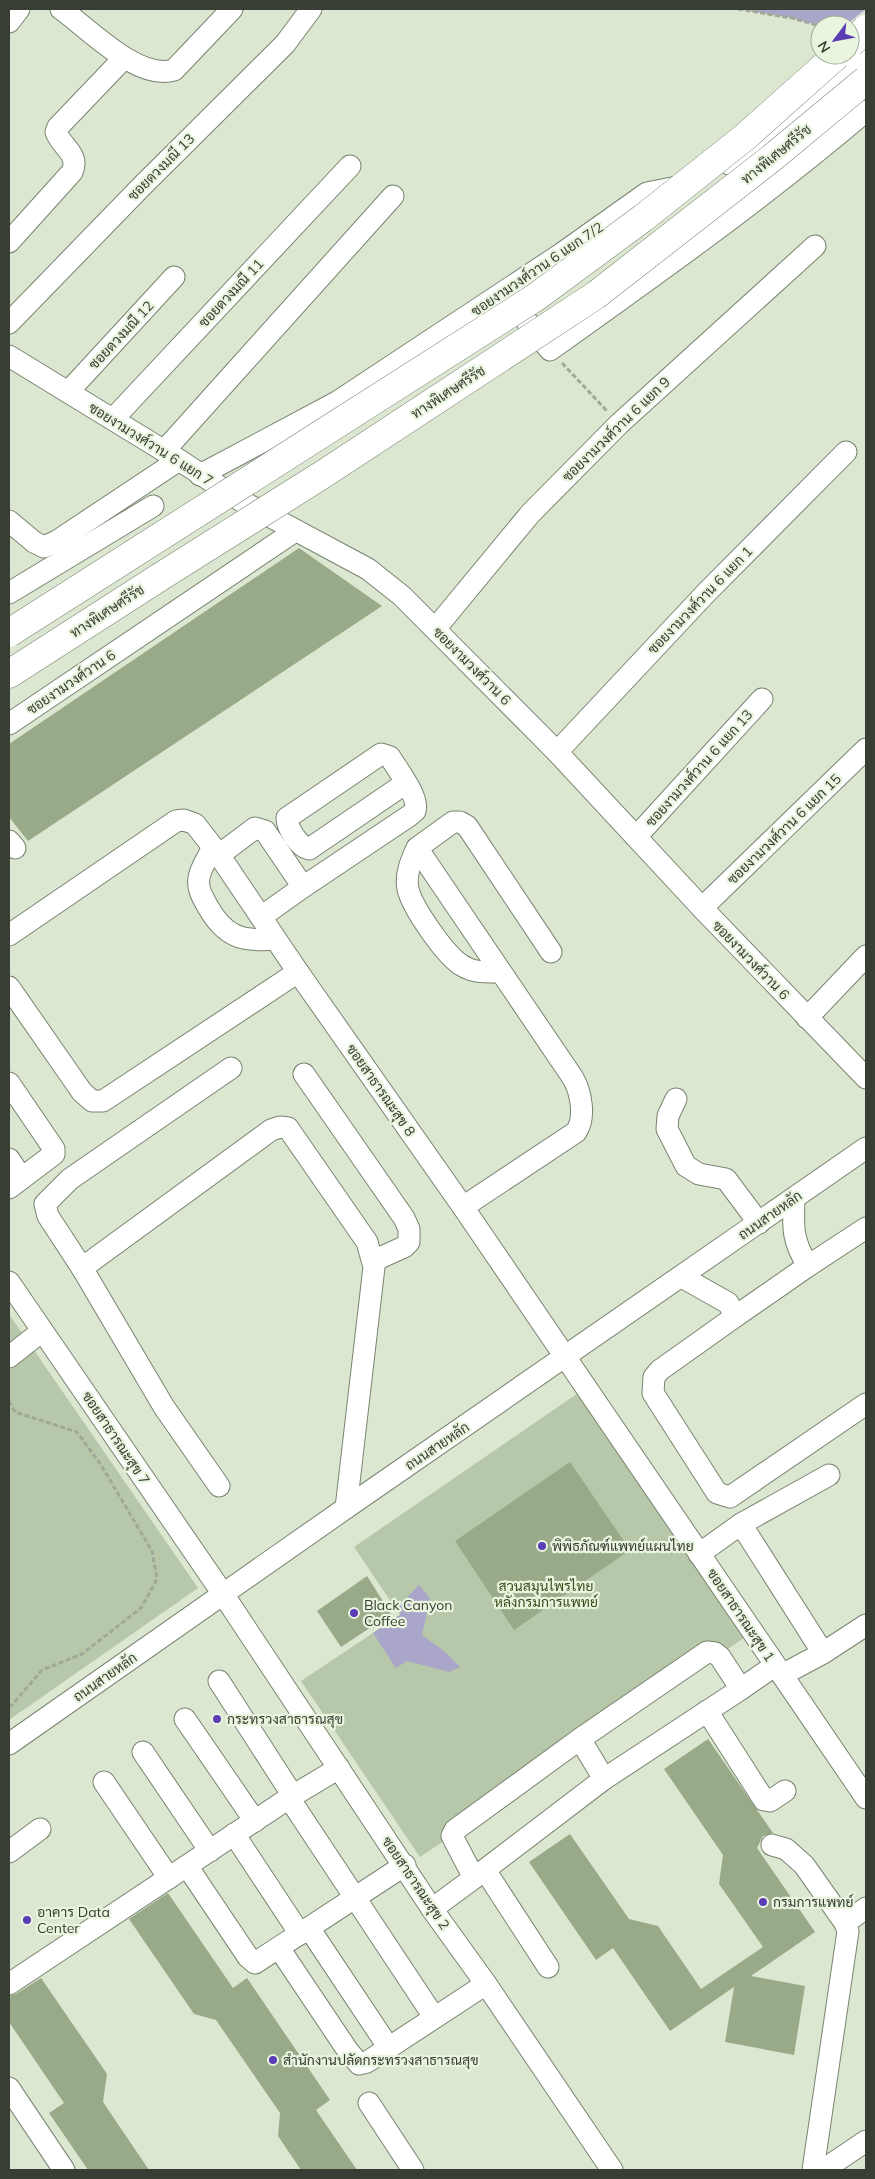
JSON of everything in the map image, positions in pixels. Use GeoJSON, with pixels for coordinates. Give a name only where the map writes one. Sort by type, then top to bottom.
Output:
{"type":"FeatureCollection","features":[{"type":"Feature","properties":{"kind":"highway"},"geometry":{"type":"LineString","coordinates":[[9,633],[536,297],[644,218],[745,137],[826,65]]}},
{"type":"Feature","properties":{"kind":"highway","name":"ทางพิเศษศรีรัช"},"geometry":{"type":"LineString","coordinates":[[9,674],[325,473],[596,295],[766,163],[866,80]]}},
{"type":"Feature","properties":{"kind":"street"},"geometry":{"type":"LineString","coordinates":[[9,22],[19,9]]}},
{"type":"Feature","properties":{"kind":"street"},"geometry":{"type":"LineString","coordinates":[[61,9],[124,58],[146,70],[166,72],[174,70],[224,12]]}},
{"type":"Feature","properties":{"kind":"street","name":"ซอยดวงมณี 13"},"geometry":{"type":"LineString","coordinates":[[9,323],[142,186],[285,44],[311,9]]}},
{"type":"Feature","properties":{"kind":"street"},"geometry":{"type":"LineString","coordinates":[[9,242],[72,172],[76,164],[74,157],[58,139],[56,132],[58,127],[124,58]]}},
{"type":"Feature","properties":{"kind":"street","name":"ซอยงามวงศ์วาน 6 แยก 7/2"},"geometry":{"type":"LineString","coordinates":[[200,475],[337,402],[504,292],[647,193],[701,183],[757,146],[866,60]]}},
{"type":"Feature","properties":{"kind":"street"},"geometry":{"type":"LineString","coordinates":[[504,292],[550,350],[717,231],[801,167],[866,112]]}},
{"type":"Feature","properties":{"kind":"street","name":"ซอยดวงมณี 11"},"geometry":{"type":"LineString","coordinates":[[113,419],[350,166]]}},
{"type":"Feature","properties":{"kind":"street"},"geometry":{"type":"LineString","coordinates":[[9,521],[34,542],[44,547],[57,541],[171,456],[393,196]]}},
{"type":"Feature","properties":{"kind":"street","name":"ซอยงามวงศ์วาน 6 แยก 9"},"geometry":{"type":"LineString","coordinates":[[434,629],[530,514],[619,424],[815,246]]}},
{"type":"Feature","properties":{"kind":"street","name":"ซอยดวงมณี 12"},"geometry":{"type":"LineString","coordinates":[[68,392],[174,277]]}},
{"type":"Feature","properties":{"kind":"street","name":"ซอยงามวงศ์วาน 6 แยก 7"},"geometry":{"type":"LineString","coordinates":[[9,356],[113,419],[200,475],[295,531]]}},
{"type":"Feature","properties":{"kind":"street","name":"ซอยงามวงศ์วาน 6 แยก 1"},"geometry":{"type":"LineString","coordinates":[[557,752],[706,593],[846,452]]}},
{"type":"Feature","properties":{"kind":"street"},"geometry":{"type":"LineString","coordinates":[[9,593],[153,506]]}},
{"type":"Feature","properties":{"kind":"street","name":"ซอยงามวงศ์วาน 6"},"geometry":{"type":"LineString","coordinates":[[9,724],[295,531],[368,569],[384,580],[557,752],[806,1018],[866,1078]]}},
{"type":"Feature","properties":{"kind":"street","name":"ซอยงามวงศ์วาน 6 แยก 13"},"geometry":{"type":"LineString","coordinates":[[636,837],[762,699]]}},
{"type":"Feature","properties":{"kind":"street","name":"ซอยงามวงศ์วาน 6 แยก 15"},"geometry":{"type":"LineString","coordinates":[[702,908],[866,749]]}},
{"type":"Feature","properties":{"kind":"street"},"geometry":{"type":"LineString","coordinates":[[261,917],[415,811],[416,802],[406,783],[390,757],[381,754],[286,818],[288,826],[304,848],[309,849],[406,783]]}},
{"type":"Feature","properties":{"kind":"street","name":"ซอยสาธารณะสุข 8"},"geometry":{"type":"LineString","coordinates":[[9,935],[176,822],[184,820],[195,824],[216,851],[566,1358]]}},
{"type":"Feature","properties":{"kind":"street"},"geometry":{"type":"LineString","coordinates":[[500,972],[476,972],[462,966],[448,955],[414,905],[408,890],[407,875],[417,848],[453,822],[460,822],[467,826],[551,952]]}},
{"type":"Feature","properties":{"kind":"street"},"geometry":{"type":"LineString","coordinates":[[275,938],[254,940],[237,936],[223,929],[213,916],[201,894],[199,878],[216,851],[254,828],[260,828],[265,831],[303,887]]}},
{"type":"Feature","properties":{"kind":"street"},"geometry":{"type":"LineString","coordinates":[[417,848],[578,1086],[582,1120],[576,1132],[463,1207]]}},
{"type":"Feature","properties":{"kind":"street"},"geometry":{"type":"LineString","coordinates":[[806,1018],[866,956]]}},
{"type":"Feature","properties":{"kind":"street"},"geometry":{"type":"LineString","coordinates":[[9,987],[82,1092],[92,1101],[103,1101],[298,972]]}},
{"type":"Feature","properties":{"kind":"street"},"geometry":{"type":"LineString","coordinates":[[219,1486],[164,1407],[82,1268],[48,1216],[45,1204],[70,1179],[231,1068]]}},
{"type":"Feature","properties":{"kind":"street"},"geometry":{"type":"LineString","coordinates":[[304,1074],[404,1218],[409,1229],[409,1242],[404,1247],[373,1261]]}},
{"type":"Feature","properties":{"kind":"street"},"geometry":{"type":"LineString","coordinates":[[9,1082],[54,1150],[52,1157],[15,1182],[9,1159]]}},
{"type":"Feature","properties":{"kind":"street"},"geometry":{"type":"LineString","coordinates":[[676,1099],[668,1116],[667,1130],[686,1166],[699,1174],[726,1178],[759,1223]]}},
{"type":"Feature","properties":{"kind":"street"},"geometry":{"type":"LineString","coordinates":[[82,1268],[271,1130],[280,1126],[288,1128],[367,1242],[374,1267],[346,1508]]}},
{"type":"Feature","properties":{"kind":"street","name":"ถนนสายหลัก"},"geometry":{"type":"LineString","coordinates":[[9,1744],[866,1148]]}},
{"type":"Feature","properties":{"kind":"street"},"geometry":{"type":"LineString","coordinates":[[794,1199],[793,1231],[796,1244],[808,1266]]}},
{"type":"Feature","properties":{"kind":"street"},"geometry":{"type":"LineString","coordinates":[[866,1228],[808,1266],[660,1370],[654,1377],[653,1386],[653,1393],[717,1493],[730,1497],[866,1404]]}},
{"type":"Feature","properties":{"kind":"street"},"geometry":{"type":"LineString","coordinates":[[682,1277],[728,1303],[736,1316]]}},
{"type":"Feature","properties":{"kind":"street","name":"ซอยสาธารณะสุข 7"},"geometry":{"type":"LineString","coordinates":[[9,1282],[223,1594]]}},
{"type":"Feature","properties":{"kind":"street"},"geometry":{"type":"LineString","coordinates":[[9,1357],[42,1331]]}},
{"type":"Feature","properties":{"kind":"street","name":"ซอยสาธารณะสุข 1"},"geometry":{"type":"LineString","coordinates":[[566,1358],[866,1798]]}},
{"type":"Feature","properties":{"kind":"street"},"geometry":{"type":"LineString","coordinates":[[699,1554],[741,1524],[829,1475]]}},
{"type":"Feature","properties":{"kind":"street"},"geometry":{"type":"LineString","coordinates":[[741,1524],[823,1653]]}},
{"type":"Feature","properties":{"kind":"street","name":"ซอยสาธารณะสุข 2"},"geometry":{"type":"LineString","coordinates":[[223,1594],[405,1865],[432,1909],[486,1984],[612,2170]]}},
{"type":"Feature","properties":{"kind":"street"},"geometry":{"type":"LineString","coordinates":[[432,1909],[604,1779],[741,1689],[778,1670],[823,1653],[866,1625]]}},
{"type":"Feature","properties":{"kind":"street"},"geometry":{"type":"LineString","coordinates":[[548,1967],[452,1836],[455,1830],[580,1739],[707,1652],[715,1653],[720,1657],[741,1689]]}},
{"type":"Feature","properties":{"kind":"street"},"geometry":{"type":"LineString","coordinates":[[220,1681],[291,1797],[434,2017]]}},
{"type":"Feature","properties":{"kind":"street"},"geometry":{"type":"LineString","coordinates":[[707,1712],[764,1800],[770,1801],[785,1791]]}},
{"type":"Feature","properties":{"kind":"street"},"geometry":{"type":"LineString","coordinates":[[185,1720],[255,1821]]}},
{"type":"Feature","properties":{"kind":"street"},"geometry":{"type":"LineString","coordinates":[[580,1739],[604,1779]]}},
{"type":"Feature","properties":{"kind":"street"},"geometry":{"type":"LineString","coordinates":[[143,1752],[210,1851]]}},
{"type":"Feature","properties":{"kind":"street"},"geometry":{"type":"LineString","coordinates":[[10,1982],[234,1834],[339,1768]]}},
{"type":"Feature","properties":{"kind":"street"},"geometry":{"type":"LineString","coordinates":[[104,1782],[169,1878]]}},
{"type":"Feature","properties":{"kind":"street"},"geometry":{"type":"LineString","coordinates":[[9,1852],[40,1829]]}},
{"type":"Feature","properties":{"kind":"street"},"geometry":{"type":"LineString","coordinates":[[234,1834],[389,2048]]}},
{"type":"Feature","properties":{"kind":"street"},"geometry":{"type":"LineString","coordinates":[[772,1845],[786,1849],[804,1865],[846,1923],[848,1931],[813,2170]]}},
{"type":"Feature","properties":{"kind":"street"},"geometry":{"type":"LineString","coordinates":[[187,1866],[252,1962],[258,1962],[355,1896],[405,1865]]}},
{"type":"Feature","properties":{"kind":"street"},"geometry":{"type":"LineString","coordinates":[[846,1923],[866,1908]]}},
{"type":"Feature","properties":{"kind":"street"},"geometry":{"type":"LineString","coordinates":[[279,1948],[348,2051],[359,2064],[367,2062],[486,1984]]}},
{"type":"Feature","properties":{"kind":"street"},"geometry":{"type":"LineString","coordinates":[[9,2088],[64,2170]]}},
{"type":"Feature","properties":{"kind":"street"},"geometry":{"type":"LineString","coordinates":[[369,2103],[413,2170]]}},
{"type":"Feature","properties":{"kind":"street"},"geometry":{"type":"LineString","coordinates":[[823,2170],[866,2141]]}},
{"type":"Feature","properties":{"kind":"path"},"geometry":{"type":"LineString","coordinates":[[738,9],[792,18],[810,23]]}},
{"type":"Feature","properties":{"kind":"path"},"geometry":{"type":"LineString","coordinates":[[550,350],[619,424]]}},
{"type":"Feature","properties":{"kind":"path"},"geometry":{"type":"LineString","coordinates":[[9,1401],[14,1412],[77,1432],[101,1465],[152,1551],[157,1579],[141,1608],[82,1654],[42,1670],[9,1707]]}},
{"type":"Feature","properties":{"kind":"green space"},"geometry":{"type":"Polygon","coordinates":[[[9,1314],[198,1588],[9,1720],[9,1314]]]}},
{"type":"Feature","properties":{"kind":"green space","name":"สวนสมุนไพรไทย หลังกรมการแพทย์"},"geometry":{"type":"Polygon","coordinates":[[[581,1391],[750,1634],[420,1857],[301,1681],[400,1615],[354,1547],[581,1391]]]}},
{"type":"Feature","properties":{"kind":"shaded area"},"geometry":{"type":"Polygon","coordinates":[[[738,9],[866,9],[858,15],[810,15],[810,23],[792,18],[738,9]]]}},
{"type":"Feature","properties":{"kind":"shaded area"},"geometry":{"type":"Polygon","coordinates":[[[419,1585],[430,1598],[422,1635],[444,1651],[460,1667],[449,1672],[407,1661],[396,1668],[373,1633],[400,1615],[400,1605],[419,1585]]]}},
{"type":"Feature","properties":{"kind":"building"},"geometry":{"type":"Polygon","coordinates":[[[299,548],[382,606],[28,841],[9,817],[9,744],[299,548]]]}},
{"type":"Feature","properties":{"kind":"building","name":"พิพิธภัณฑ์แพทย์แผนไทย"},"geometry":{"type":"Polygon","coordinates":[[[570,1462],[630,1550],[514,1630],[455,1541],[570,1462]]]}},
{"type":"Feature","properties":{"kind":"building","name":"Black Canyon Coffee"},"geometry":{"type":"Polygon","coordinates":[[[367,1576],[391,1614],[341,1647],[317,1611],[367,1576]]]}},
{"type":"Feature","properties":{"kind":"building","name":"กรมการแพทย์"},"geometry":{"type":"Polygon","coordinates":[[[708,1739],[773,1833],[763,1836],[757,1848],[815,1932],[751,1976],[805,1986],[794,2055],[725,2042],[734,1987],[670,2031],[613,1948],[596,1960],[529,1862],[570,1834],[629,1919],[658,1926],[701,1989],[763,1947],[719,1884],[723,1855],[664,1769],[708,1739]]]}},
{"type":"Feature","properties":{"kind":"building","name":"สำนักงานปลัดกระทรวงสาธารณสุข"},"geometry":{"type":"Polygon","coordinates":[[[168,1893],[233,1988],[247,1978],[330,2100],[316,2110],[357,2170],[301,2170],[278,2136],[280,2113],[216,2020],[194,2014],[129,1919],[168,1893]]]}},
{"type":"Feature","properties":{"kind":"building"},"geometry":{"type":"Polygon","coordinates":[[[41,1978],[107,2074],[103,2102],[149,2170],[88,2170],[49,2113],[64,2103],[9,2022],[9,1996],[16,1994],[41,1978]]]}},
{"type":"Feature","properties":{"kind":"place","name":"พิพิธภัณฑ์แพทย์แผนไทย"},"geometry":{"type":"Point","coordinates":[542,1546]}},
{"type":"Feature","properties":{"kind":"place","name":"Black Canyon Coffee"},"geometry":{"type":"Point","coordinates":[354,1613]}},
{"type":"Feature","properties":{"kind":"place","name":"กระทรวงสาธารณสุข"},"geometry":{"type":"Point","coordinates":[217,1719]}},
{"type":"Feature","properties":{"kind":"place","name":"กรมการแพทย์"},"geometry":{"type":"Point","coordinates":[763,1902]}},
{"type":"Feature","properties":{"kind":"place","name":"อาคาร Data Center"},"geometry":{"type":"Point","coordinates":[27,1920]}},
{"type":"Feature","properties":{"kind":"place","name":"สำนักงานปลัดกระทรวงสาธารณสุข"},"geometry":{"type":"Point","coordinates":[273,2060]}}]}
